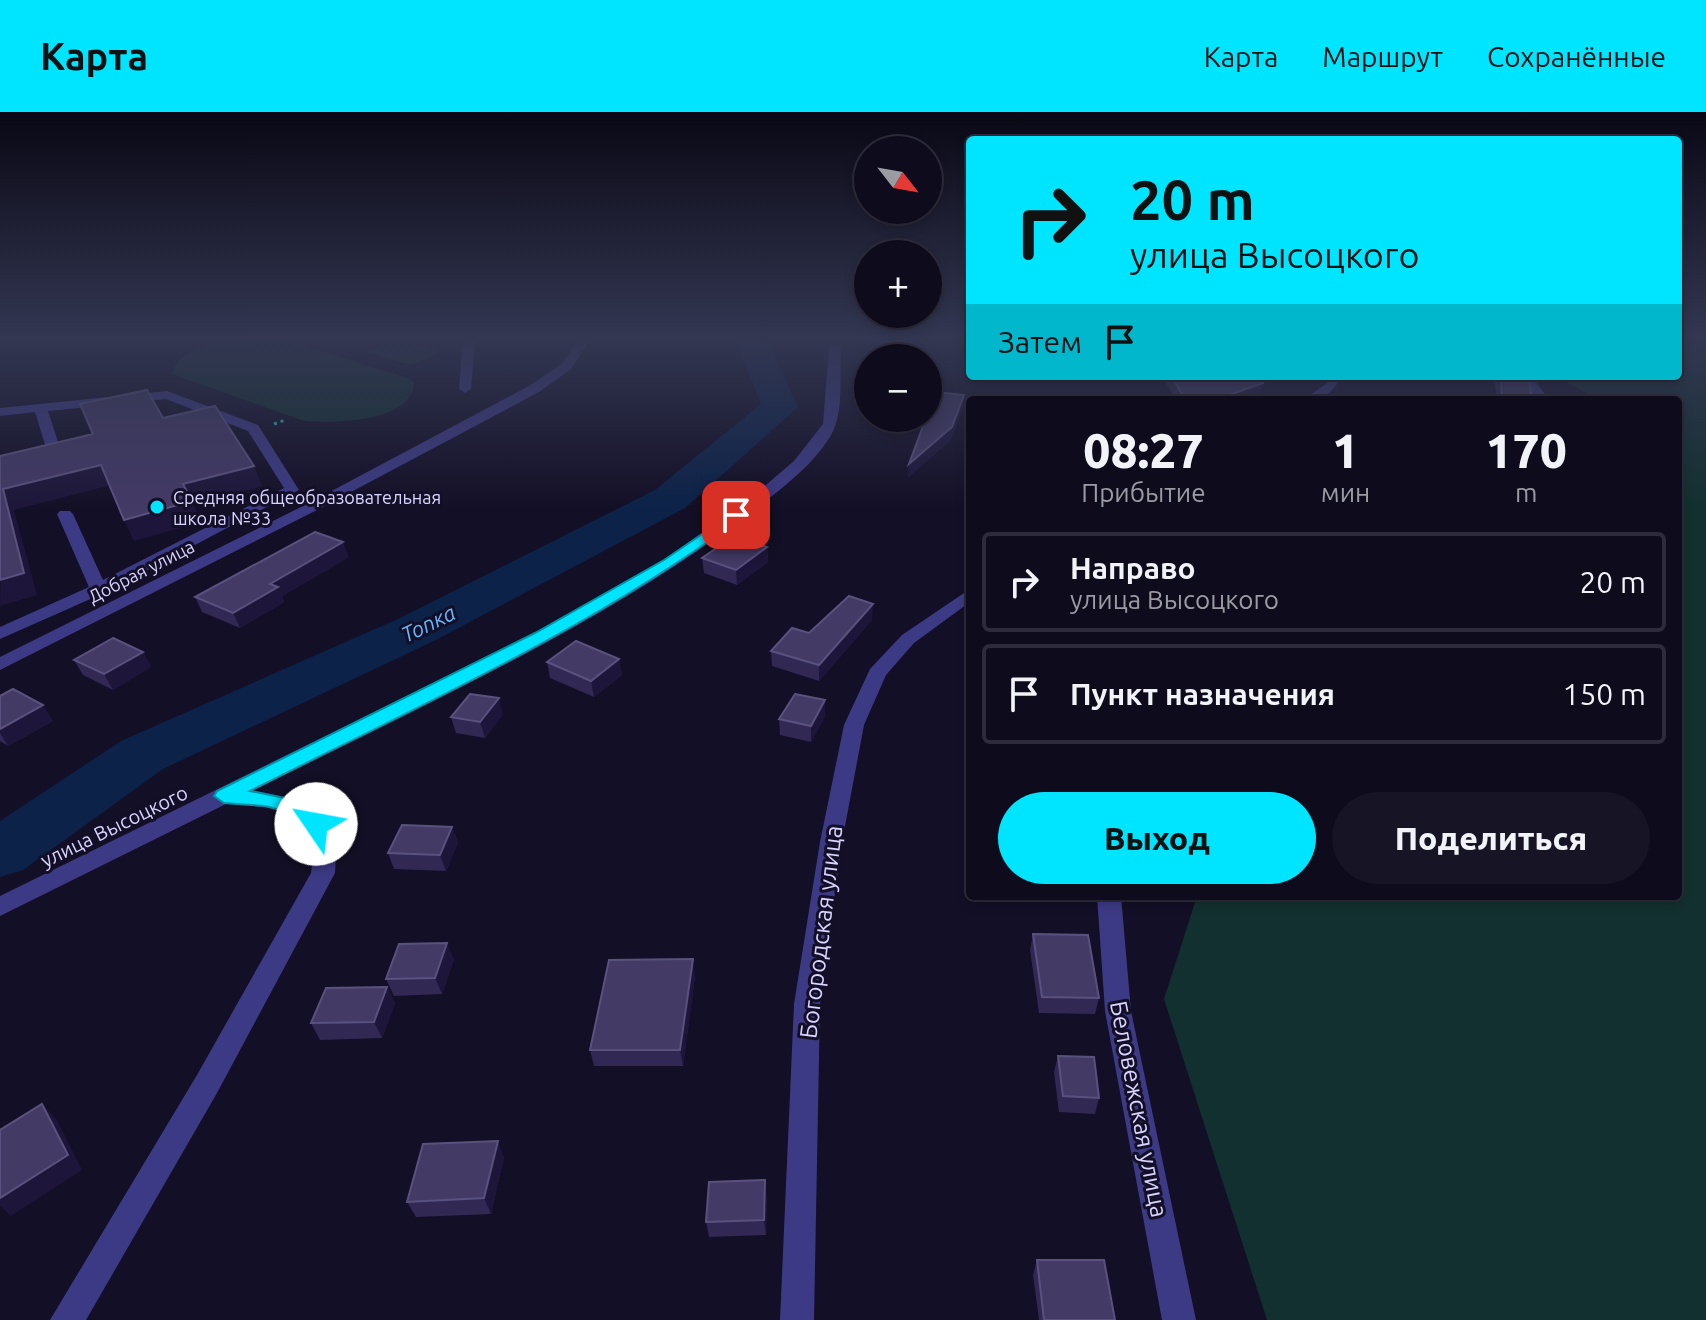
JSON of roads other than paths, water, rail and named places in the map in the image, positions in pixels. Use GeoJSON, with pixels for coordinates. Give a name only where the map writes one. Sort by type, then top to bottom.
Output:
{"type":"FeatureCollection","features":[{"type":"Feature","properties":{"kind":"street"},"geometry":{"type":"LineString","coordinates":[[0,412],[154,396]]}},
{"type":"Feature","properties":{"kind":"street"},"geometry":{"type":"LineString","coordinates":[[0,634],[98,589],[292,490],[253,428],[171,396]]}},
{"type":"Feature","properties":{"kind":"street","name":"Добрая улица"},"geometry":{"type":"LineString","coordinates":[[0,664],[314,506],[520,396]]}},
{"type":"Feature","properties":{"kind":"street","name":"улица Высоцкого"},"geometry":{"type":"LineString","coordinates":[[0,907],[541,637],[670,564],[799,464],[823,437],[830,424],[832,396]]}},
{"type":"Feature","properties":{"kind":"street"},"geometry":{"type":"LineString","coordinates":[[40,408],[53,448]]}},
{"type":"Feature","properties":{"kind":"street"},"geometry":{"type":"LineString","coordinates":[[65,514],[98,589]]}},
{"type":"Feature","properties":{"kind":"street","name":"Богородская улица"},"geometry":{"type":"LineString","coordinates":[[797,1320],[807,1004],[831,842],[854,725],[877,673],[908,639],[966,597]]}},
{"type":"Feature","properties":{"kind":"street"},"geometry":{"type":"LineString","coordinates":[[67,1320],[207,1084],[323,873],[326,839],[307,809],[265,799],[224,796]]}},
{"type":"Feature","properties":{"kind":"street","name":"Беловежская улица"},"geometry":{"type":"LineString","coordinates":[[1109,900],[1118,1011],[1179,1320]]}},
{"type":"Feature","properties":{"kind":"waterway","name":"Топка"},"geometry":{"type":"LineString","coordinates":[[0,853],[142,755],[418,629],[670,499],[780,407],[775,396]]}},
{"type":"Feature","properties":{"kind":"place","name":"Средняя общеобразовательная школа №33"},"geometry":{"type":"Point","coordinates":[157,507]}}]}
